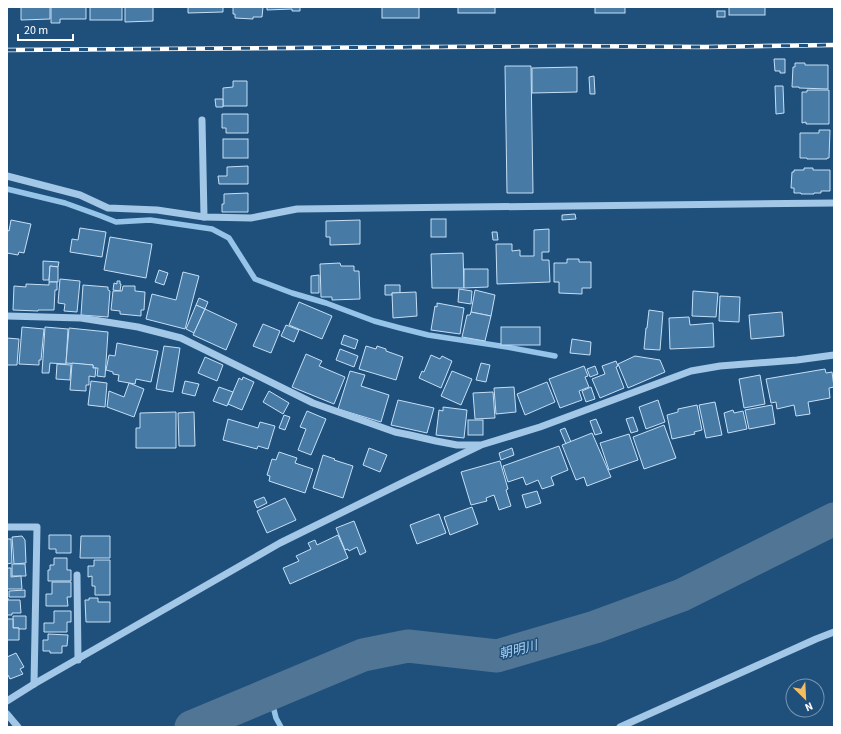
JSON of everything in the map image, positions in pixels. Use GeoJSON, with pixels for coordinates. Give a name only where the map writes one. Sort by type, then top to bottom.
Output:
{"type":"FeatureCollection","features":[{"type":"Feature","properties":{"kind":"street"},"geometry":{"type":"LineString","coordinates":[[202,120],[204,217]]}},
{"type":"Feature","properties":{"kind":"street"},"geometry":{"type":"LineString","coordinates":[[7,176],[80,195],[108,208],[157,210],[204,217],[251,218],[298,209],[834,203]]}},
{"type":"Feature","properties":{"kind":"street"},"geometry":{"type":"LineString","coordinates":[[7,316],[80,318],[138,327],[181,338],[312,403],[395,432],[457,445],[481,445]]}},
{"type":"Feature","properties":{"kind":"street"},"geometry":{"type":"LineString","coordinates":[[7,701],[280,543],[481,445],[540,427],[691,371],[720,366],[797,360],[834,355]]}},
{"type":"Feature","properties":{"kind":"street"},"geometry":{"type":"LineString","coordinates":[[7,527],[37,527],[34,684]]}},
{"type":"Feature","properties":{"kind":"street"},"geometry":{"type":"LineString","coordinates":[[77,575],[78,660]]}},
{"type":"Feature","properties":{"kind":"street"},"geometry":{"type":"LineString","coordinates":[[620,727],[834,632]]}},
{"type":"Feature","properties":{"kind":"street"},"geometry":{"type":"LineString","coordinates":[[7,714],[18,727]]}},
{"type":"Feature","properties":{"kind":"building"},"geometry":{"type":"Polygon","coordinates":[[[21,7],[50,7],[50,19],[21,20],[21,7]]]}},
{"type":"Feature","properties":{"kind":"building"},"geometry":{"type":"Polygon","coordinates":[[[51,7],[86,7],[86,19],[60,19],[60,23],[51,23],[51,7]]]}},
{"type":"Feature","properties":{"kind":"building"},"geometry":{"type":"Polygon","coordinates":[[[90,7],[122,7],[122,20],[90,20],[90,7]]]}},
{"type":"Feature","properties":{"kind":"building"},"geometry":{"type":"Polygon","coordinates":[[[125,7],[153,7],[153,21],[125,22],[125,7]]]}},
{"type":"Feature","properties":{"kind":"building"},"geometry":{"type":"Polygon","coordinates":[[[188,7],[223,7],[223,12],[188,13],[188,7]]]}},
{"type":"Feature","properties":{"kind":"building"},"geometry":{"type":"Polygon","coordinates":[[[233,7],[263,7],[262,17],[253,17],[253,19],[235,18],[235,14],[233,14],[233,7]]]}},
{"type":"Feature","properties":{"kind":"building"},"geometry":{"type":"Polygon","coordinates":[[[267,7],[300,7],[300,11],[292,11],[292,9],[267,10],[267,7]]]}},
{"type":"Feature","properties":{"kind":"building"},"geometry":{"type":"Polygon","coordinates":[[[382,7],[419,7],[419,18],[382,18],[382,7]]]}},
{"type":"Feature","properties":{"kind":"building"},"geometry":{"type":"Polygon","coordinates":[[[458,7],[495,7],[495,13],[458,13],[458,7]]]}},
{"type":"Feature","properties":{"kind":"building"},"geometry":{"type":"Polygon","coordinates":[[[595,7],[625,7],[625,13],[595,13],[595,7]]]}},
{"type":"Feature","properties":{"kind":"building"},"geometry":{"type":"Polygon","coordinates":[[[729,7],[765,7],[765,15],[729,15],[729,7]]]}},
{"type":"Feature","properties":{"kind":"building"},"geometry":{"type":"Polygon","coordinates":[[[717,11],[725,11],[725,17],[717,17],[717,11]]]}},
{"type":"Feature","properties":{"kind":"building"},"geometry":{"type":"Polygon","coordinates":[[[774,59],[785,59],[785,73],[775,71],[774,59]]]}},
{"type":"Feature","properties":{"kind":"building"},"geometry":{"type":"Polygon","coordinates":[[[795,63],[805,63],[805,65],[828,65],[828,89],[792,87],[793,67],[795,67],[795,63]]]}},
{"type":"Feature","properties":{"kind":"building"},"geometry":{"type":"Polygon","coordinates":[[[505,66],[531,66],[533,193],[507,193],[505,66]]]}},
{"type":"Feature","properties":{"kind":"building"},"geometry":{"type":"Polygon","coordinates":[[[577,67],[577,92],[532,93],[532,68],[577,67]]]}},
{"type":"Feature","properties":{"kind":"building"},"geometry":{"type":"Polygon","coordinates":[[[594,76],[595,94],[590,94],[589,77],[594,76]]]}},
{"type":"Feature","properties":{"kind":"building"},"geometry":{"type":"Polygon","coordinates":[[[233,81],[247,81],[247,106],[223,106],[223,88],[233,87],[233,81]]]}},
{"type":"Feature","properties":{"kind":"building"},"geometry":{"type":"Polygon","coordinates":[[[775,86],[783,86],[784,113],[776,114],[775,86]]]}},
{"type":"Feature","properties":{"kind":"building"},"geometry":{"type":"Polygon","coordinates":[[[807,90],[829,90],[829,124],[802,123],[802,92],[807,92],[807,90]]]}},
{"type":"Feature","properties":{"kind":"building"},"geometry":{"type":"Polygon","coordinates":[[[215,99],[223,99],[223,107],[216,107],[215,99]]]}},
{"type":"Feature","properties":{"kind":"building"},"geometry":{"type":"Polygon","coordinates":[[[222,114],[248,114],[248,133],[226,133],[226,128],[222,128],[222,114]]]}},
{"type":"Feature","properties":{"kind":"building"},"geometry":{"type":"Polygon","coordinates":[[[819,130],[830,130],[829,158],[800,158],[800,133],[819,133],[819,130]]]}},
{"type":"Feature","properties":{"kind":"building"},"geometry":{"type":"Polygon","coordinates":[[[223,139],[248,139],[248,158],[223,158],[223,139]]]}},
{"type":"Feature","properties":{"kind":"building"},"geometry":{"type":"Polygon","coordinates":[[[248,166],[248,184],[219,184],[218,176],[227,176],[227,167],[248,166]]]}},
{"type":"Feature","properties":{"kind":"building"},"geometry":{"type":"Polygon","coordinates":[[[804,168],[813,168],[813,170],[830,170],[830,191],[821,191],[821,193],[814,194],[794,193],[794,188],[791,188],[792,172],[794,172],[794,170],[804,170],[804,168]]]}},
{"type":"Feature","properties":{"kind":"building"},"geometry":{"type":"Polygon","coordinates":[[[248,193],[248,212],[222,212],[224,194],[248,193]]]}},
{"type":"Feature","properties":{"kind":"building"},"geometry":{"type":"Polygon","coordinates":[[[575,214],[576,219],[562,220],[562,215],[575,214]]]}},
{"type":"Feature","properties":{"kind":"building"},"geometry":{"type":"Polygon","coordinates":[[[431,219],[446,219],[446,237],[431,237],[431,219]]]}},
{"type":"Feature","properties":{"kind":"building"},"geometry":{"type":"Polygon","coordinates":[[[11,220],[31,224],[24,253],[19,252],[18,255],[7,253],[7,230],[9,231],[11,220]]]}},
{"type":"Feature","properties":{"kind":"building"},"geometry":{"type":"Polygon","coordinates":[[[360,220],[360,244],[330,245],[330,237],[326,237],[326,221],[360,220]]]}},
{"type":"Feature","properties":{"kind":"building"},"geometry":{"type":"Polygon","coordinates":[[[80,228],[106,232],[102,257],[70,252],[72,239],[78,240],[80,228]]]}},
{"type":"Feature","properties":{"kind":"building"},"geometry":{"type":"Polygon","coordinates":[[[549,229],[549,252],[542,252],[542,260],[549,260],[550,282],[497,284],[496,244],[512,244],[512,251],[520,250],[520,256],[534,256],[534,230],[549,229]]]}},
{"type":"Feature","properties":{"kind":"building"},"geometry":{"type":"Polygon","coordinates":[[[492,232],[497,232],[498,240],[493,240],[492,232]]]}},
{"type":"Feature","properties":{"kind":"building"},"geometry":{"type":"Polygon","coordinates":[[[110,237],[152,244],[146,278],[104,270],[110,237]]]}},
{"type":"Feature","properties":{"kind":"building"},"geometry":{"type":"Polygon","coordinates":[[[463,253],[464,288],[432,288],[431,254],[463,253]]]}},
{"type":"Feature","properties":{"kind":"building"},"geometry":{"type":"Polygon","coordinates":[[[567,259],[579,259],[579,262],[591,262],[591,288],[582,288],[582,294],[559,293],[559,282],[554,282],[554,263],[567,263],[567,259]]]}},
{"type":"Feature","properties":{"kind":"building"},"geometry":{"type":"Polygon","coordinates":[[[43,261],[59,262],[58,267],[50,266],[49,280],[43,280],[43,261]]]}},
{"type":"Feature","properties":{"kind":"building"},"geometry":{"type":"Polygon","coordinates":[[[340,263],[341,266],[354,266],[354,271],[359,271],[360,299],[332,300],[332,297],[321,297],[320,264],[340,263]]]}},
{"type":"Feature","properties":{"kind":"building"},"geometry":{"type":"Polygon","coordinates":[[[50,266],[58,267],[58,282],[49,282],[50,266]]]}},
{"type":"Feature","properties":{"kind":"building"},"geometry":{"type":"Polygon","coordinates":[[[464,269],[488,269],[488,287],[464,288],[464,269]]]}},
{"type":"Feature","properties":{"kind":"building"},"geometry":{"type":"Polygon","coordinates":[[[159,270],[168,273],[164,285],[155,282],[159,270]]]}},
{"type":"Feature","properties":{"kind":"building"},"geometry":{"type":"Polygon","coordinates":[[[183,272],[199,276],[185,329],[146,319],[152,294],[176,300],[183,272]]]}},
{"type":"Feature","properties":{"kind":"building"},"geometry":{"type":"Polygon","coordinates":[[[319,275],[319,293],[311,293],[311,276],[319,275]]]}},
{"type":"Feature","properties":{"kind":"building"},"geometry":{"type":"Polygon","coordinates":[[[60,279],[80,281],[77,312],[64,311],[65,304],[58,303],[60,279]]]}},
{"type":"Feature","properties":{"kind":"building"},"geometry":{"type":"Polygon","coordinates":[[[117,281],[120,281],[121,284],[120,291],[113,290],[114,283],[117,284],[117,281]]]}},
{"type":"Feature","properties":{"kind":"building"},"geometry":{"type":"Polygon","coordinates":[[[49,282],[57,282],[54,310],[13,310],[14,286],[26,287],[26,284],[49,285],[49,282]]]}},
{"type":"Feature","properties":{"kind":"building"},"geometry":{"type":"Polygon","coordinates":[[[83,285],[108,287],[108,290],[110,291],[108,317],[81,315],[83,285]]]}},
{"type":"Feature","properties":{"kind":"building"},"geometry":{"type":"Polygon","coordinates":[[[385,285],[400,285],[400,293],[385,295],[385,285]]]}},
{"type":"Feature","properties":{"kind":"building"},"geometry":{"type":"Polygon","coordinates":[[[123,286],[135,286],[135,291],[145,292],[144,310],[141,310],[141,316],[120,314],[120,311],[111,310],[113,291],[122,291],[123,286]]]}},
{"type":"Feature","properties":{"kind":"building"},"geometry":{"type":"Polygon","coordinates":[[[459,289],[472,291],[471,304],[458,302],[459,289]]]}},
{"type":"Feature","properties":{"kind":"building"},"geometry":{"type":"Polygon","coordinates":[[[475,290],[495,295],[491,316],[471,312],[475,290]]]}},
{"type":"Feature","properties":{"kind":"building"},"geometry":{"type":"Polygon","coordinates":[[[693,291],[718,293],[716,317],[692,316],[693,291]]]}},
{"type":"Feature","properties":{"kind":"building"},"geometry":{"type":"Polygon","coordinates":[[[416,292],[417,316],[393,318],[392,293],[416,292]]]}},
{"type":"Feature","properties":{"kind":"building"},"geometry":{"type":"Polygon","coordinates":[[[720,296],[740,297],[739,322],[719,321],[720,296]]]}},
{"type":"Feature","properties":{"kind":"building"},"geometry":{"type":"Polygon","coordinates":[[[199,298],[208,302],[205,309],[196,305],[199,298]]]}},
{"type":"Feature","properties":{"kind":"building"},"geometry":{"type":"Polygon","coordinates":[[[299,302],[332,316],[322,339],[289,325],[299,302]]]}},
{"type":"Feature","properties":{"kind":"building"},"geometry":{"type":"Polygon","coordinates":[[[437,303],[464,308],[460,334],[431,330],[435,306],[437,307],[437,303]]]}},
{"type":"Feature","properties":{"kind":"building"},"geometry":{"type":"Polygon","coordinates":[[[196,305],[205,309],[194,333],[186,329],[196,305]]]}},
{"type":"Feature","properties":{"kind":"building"},"geometry":{"type":"Polygon","coordinates":[[[205,309],[237,324],[226,350],[193,335],[205,309]]]}},
{"type":"Feature","properties":{"kind":"building"},"geometry":{"type":"Polygon","coordinates":[[[649,310],[663,312],[660,350],[644,349],[649,310]]]}},
{"type":"Feature","properties":{"kind":"building"},"geometry":{"type":"Polygon","coordinates":[[[471,312],[491,316],[485,341],[462,337],[467,315],[470,315],[471,312]]]}},
{"type":"Feature","properties":{"kind":"building"},"geometry":{"type":"Polygon","coordinates":[[[782,312],[784,336],[751,339],[749,315],[782,312]]]}},
{"type":"Feature","properties":{"kind":"building"},"geometry":{"type":"Polygon","coordinates":[[[689,317],[690,325],[713,323],[714,347],[670,349],[669,318],[689,317]]]}},
{"type":"Feature","properties":{"kind":"building"},"geometry":{"type":"Polygon","coordinates":[[[263,324],[280,331],[271,353],[253,346],[263,324]]]}},
{"type":"Feature","properties":{"kind":"building"},"geometry":{"type":"Polygon","coordinates":[[[286,325],[299,330],[294,342],[281,336],[286,325]]]}},
{"type":"Feature","properties":{"kind":"building"},"geometry":{"type":"Polygon","coordinates":[[[22,327],[44,329],[41,360],[39,360],[39,365],[19,364],[22,327]]]}},
{"type":"Feature","properties":{"kind":"building"},"geometry":{"type":"Polygon","coordinates":[[[45,327],[68,329],[66,364],[50,363],[49,373],[42,373],[45,327]]]}},
{"type":"Feature","properties":{"kind":"building"},"geometry":{"type":"Polygon","coordinates":[[[501,327],[540,327],[540,345],[501,345],[501,327]]]}},
{"type":"Feature","properties":{"kind":"building"},"geometry":{"type":"Polygon","coordinates":[[[69,328],[108,332],[105,377],[97,376],[98,368],[93,368],[93,365],[66,363],[69,328]]]}},
{"type":"Feature","properties":{"kind":"building"},"geometry":{"type":"Polygon","coordinates":[[[344,335],[358,340],[355,349],[341,344],[344,335]]]}},
{"type":"Feature","properties":{"kind":"building"},"geometry":{"type":"Polygon","coordinates":[[[7,338],[19,339],[17,365],[7,365],[7,338]]]}},
{"type":"Feature","properties":{"kind":"building"},"geometry":{"type":"Polygon","coordinates":[[[572,339],[591,342],[590,355],[570,353],[572,339]]]}},
{"type":"Feature","properties":{"kind":"building"},"geometry":{"type":"Polygon","coordinates":[[[117,343],[158,351],[151,382],[136,379],[135,384],[118,381],[119,375],[113,374],[113,372],[106,370],[109,355],[115,356],[117,343]]]}},
{"type":"Feature","properties":{"kind":"building"},"geometry":{"type":"Polygon","coordinates":[[[164,346],[180,348],[173,392],[156,389],[164,346]]]}},
{"type":"Feature","properties":{"kind":"building"},"geometry":{"type":"Polygon","coordinates":[[[366,346],[376,349],[377,346],[403,357],[396,380],[359,369],[366,346]]]}},
{"type":"Feature","properties":{"kind":"building"},"geometry":{"type":"Polygon","coordinates":[[[340,349],[358,356],[354,367],[336,360],[340,349]]]}},
{"type":"Feature","properties":{"kind":"building"},"geometry":{"type":"Polygon","coordinates":[[[306,354],[322,361],[319,366],[345,377],[334,404],[292,387],[306,354]]]}},
{"type":"Feature","properties":{"kind":"building"},"geometry":{"type":"Polygon","coordinates":[[[431,355],[440,359],[442,356],[452,361],[441,388],[419,378],[422,371],[424,372],[431,355]]]}},
{"type":"Feature","properties":{"kind":"building"},"geometry":{"type":"Polygon","coordinates":[[[635,356],[660,360],[665,372],[628,388],[618,364],[635,356]]]}},
{"type":"Feature","properties":{"kind":"building"},"geometry":{"type":"Polygon","coordinates":[[[205,357],[223,365],[217,381],[198,373],[205,357]]]}},
{"type":"Feature","properties":{"kind":"building"},"geometry":{"type":"Polygon","coordinates":[[[616,361],[618,366],[616,367],[624,388],[600,398],[592,379],[605,374],[602,366],[616,361]]]}},
{"type":"Feature","properties":{"kind":"building"},"geometry":{"type":"Polygon","coordinates":[[[72,363],[93,365],[93,368],[96,368],[95,377],[89,376],[89,385],[86,385],[86,391],[70,390],[72,363]]]}},
{"type":"Feature","properties":{"kind":"building"},"geometry":{"type":"Polygon","coordinates":[[[481,363],[490,365],[486,382],[476,380],[481,363]]]}},
{"type":"Feature","properties":{"kind":"building"},"geometry":{"type":"Polygon","coordinates":[[[57,364],[71,365],[70,380],[56,379],[57,364]]]}},
{"type":"Feature","properties":{"kind":"building"},"geometry":{"type":"Polygon","coordinates":[[[584,366],[588,376],[585,377],[589,387],[579,391],[582,400],[560,408],[549,379],[584,366]]]}},
{"type":"Feature","properties":{"kind":"building"},"geometry":{"type":"Polygon","coordinates":[[[595,366],[598,374],[590,377],[587,369],[595,366]]]}},
{"type":"Feature","properties":{"kind":"building"},"geometry":{"type":"Polygon","coordinates":[[[825,369],[826,373],[832,372],[834,387],[829,388],[830,398],[808,402],[810,414],[796,416],[794,405],[777,409],[776,402],[771,403],[766,379],[825,369]]]}},
{"type":"Feature","properties":{"kind":"building"},"geometry":{"type":"Polygon","coordinates":[[[350,371],[365,375],[361,386],[389,395],[381,422],[338,409],[350,371]]]}},
{"type":"Feature","properties":{"kind":"building"},"geometry":{"type":"Polygon","coordinates":[[[452,371],[472,379],[461,405],[441,396],[452,371]]]}},
{"type":"Feature","properties":{"kind":"building"},"geometry":{"type":"Polygon","coordinates":[[[760,375],[765,404],[744,408],[739,379],[760,375]]]}},
{"type":"Feature","properties":{"kind":"building"},"geometry":{"type":"Polygon","coordinates":[[[243,377],[254,382],[242,410],[228,404],[239,378],[242,380],[243,377]]]}},
{"type":"Feature","properties":{"kind":"building"},"geometry":{"type":"Polygon","coordinates":[[[91,381],[107,383],[105,407],[88,405],[91,381]]]}},
{"type":"Feature","properties":{"kind":"building"},"geometry":{"type":"Polygon","coordinates":[[[185,381],[199,384],[195,396],[182,393],[185,381]]]}},
{"type":"Feature","properties":{"kind":"building"},"geometry":{"type":"Polygon","coordinates":[[[547,382],[555,402],[525,415],[517,394],[547,382]]]}},
{"type":"Feature","properties":{"kind":"building"},"geometry":{"type":"Polygon","coordinates":[[[129,383],[144,389],[134,417],[107,407],[109,391],[124,397],[129,383]]]}},
{"type":"Feature","properties":{"kind":"building"},"geometry":{"type":"Polygon","coordinates":[[[219,387],[233,392],[227,406],[213,401],[219,387]]]}},
{"type":"Feature","properties":{"kind":"building"},"geometry":{"type":"Polygon","coordinates":[[[514,387],[516,412],[496,414],[494,388],[514,387]]]}},
{"type":"Feature","properties":{"kind":"building"},"geometry":{"type":"Polygon","coordinates":[[[591,387],[595,399],[586,402],[582,391],[591,387]]]}},
{"type":"Feature","properties":{"kind":"building"},"geometry":{"type":"Polygon","coordinates":[[[269,391],[289,403],[283,414],[263,402],[269,391]]]}},
{"type":"Feature","properties":{"kind":"building"},"geometry":{"type":"Polygon","coordinates":[[[493,392],[495,418],[475,419],[473,393],[493,392]]]}},
{"type":"Feature","properties":{"kind":"building"},"geometry":{"type":"Polygon","coordinates":[[[398,400],[434,408],[427,433],[391,425],[398,400]]]}},
{"type":"Feature","properties":{"kind":"building"},"geometry":{"type":"Polygon","coordinates":[[[658,400],[665,422],[646,429],[639,407],[658,400]]]}},
{"type":"Feature","properties":{"kind":"building"},"geometry":{"type":"Polygon","coordinates":[[[715,402],[722,435],[706,438],[699,405],[715,402]]]}},
{"type":"Feature","properties":{"kind":"building"},"geometry":{"type":"Polygon","coordinates":[[[697,405],[702,430],[694,432],[695,434],[672,439],[667,415],[678,412],[678,409],[697,405]]]}},
{"type":"Feature","properties":{"kind":"building"},"geometry":{"type":"Polygon","coordinates":[[[772,405],[775,424],[749,429],[745,410],[772,405]]]}},
{"type":"Feature","properties":{"kind":"building"},"geometry":{"type":"Polygon","coordinates":[[[443,407],[467,410],[464,438],[436,435],[439,410],[443,411],[443,407]]]}},
{"type":"Feature","properties":{"kind":"building"},"geometry":{"type":"Polygon","coordinates":[[[733,410],[734,413],[743,411],[747,429],[728,433],[724,413],[733,410]]]}},
{"type":"Feature","properties":{"kind":"building"},"geometry":{"type":"Polygon","coordinates":[[[307,411],[326,419],[311,455],[298,450],[306,429],[300,427],[307,411]]]}},
{"type":"Feature","properties":{"kind":"building"},"geometry":{"type":"Polygon","coordinates":[[[176,412],[176,448],[136,448],[136,428],[140,428],[140,413],[176,412]]]}},
{"type":"Feature","properties":{"kind":"building"},"geometry":{"type":"Polygon","coordinates":[[[194,412],[195,446],[179,446],[178,413],[194,412]]]}},
{"type":"Feature","properties":{"kind":"building"},"geometry":{"type":"Polygon","coordinates":[[[284,415],[290,417],[285,430],[279,428],[284,415]]]}},
{"type":"Feature","properties":{"kind":"building"},"geometry":{"type":"Polygon","coordinates":[[[633,417],[638,431],[631,433],[626,419],[633,417]]]}},
{"type":"Feature","properties":{"kind":"building"},"geometry":{"type":"Polygon","coordinates":[[[228,419],[258,428],[260,422],[275,426],[268,449],[258,446],[257,449],[223,440],[228,419]]]}},
{"type":"Feature","properties":{"kind":"building"},"geometry":{"type":"Polygon","coordinates":[[[596,419],[602,433],[595,435],[590,421],[596,419]]]}},
{"type":"Feature","properties":{"kind":"building"},"geometry":{"type":"Polygon","coordinates":[[[468,420],[483,420],[483,435],[468,435],[468,420]]]}},
{"type":"Feature","properties":{"kind":"building"},"geometry":{"type":"Polygon","coordinates":[[[664,425],[676,458],[644,469],[633,437],[664,425]]]}},
{"type":"Feature","properties":{"kind":"building"},"geometry":{"type":"Polygon","coordinates":[[[565,428],[571,442],[566,444],[560,430],[565,428]]]}},
{"type":"Feature","properties":{"kind":"building"},"geometry":{"type":"Polygon","coordinates":[[[592,433],[611,477],[587,486],[584,477],[576,480],[562,445],[592,433]]]}},
{"type":"Feature","properties":{"kind":"building"},"geometry":{"type":"Polygon","coordinates":[[[629,434],[638,460],[609,470],[600,443],[629,434]]]}},
{"type":"Feature","properties":{"kind":"building"},"geometry":{"type":"Polygon","coordinates":[[[559,446],[568,470],[551,477],[554,485],[542,489],[538,480],[526,485],[523,477],[508,482],[503,466],[559,446]]]}},
{"type":"Feature","properties":{"kind":"building"},"geometry":{"type":"Polygon","coordinates":[[[369,448],[387,455],[380,472],[363,465],[369,448]]]}},
{"type":"Feature","properties":{"kind":"building"},"geometry":{"type":"Polygon","coordinates":[[[512,448],[514,455],[501,460],[499,453],[512,448]]]}},
{"type":"Feature","properties":{"kind":"building"},"geometry":{"type":"Polygon","coordinates":[[[279,452],[297,458],[295,463],[313,469],[305,493],[269,481],[270,476],[267,475],[272,459],[276,460],[279,452]]]}},
{"type":"Feature","properties":{"kind":"building"},"geometry":{"type":"Polygon","coordinates":[[[323,455],[353,466],[343,498],[313,488],[323,455]]]}},
{"type":"Feature","properties":{"kind":"building"},"geometry":{"type":"Polygon","coordinates":[[[500,461],[511,506],[499,510],[494,495],[486,498],[487,501],[471,505],[461,472],[500,461]]]}},
{"type":"Feature","properties":{"kind":"building"},"geometry":{"type":"Polygon","coordinates":[[[537,491],[541,503],[526,508],[522,495],[537,491]]]}},
{"type":"Feature","properties":{"kind":"building"},"geometry":{"type":"Polygon","coordinates":[[[264,497],[267,503],[257,508],[254,501],[264,497]]]}},
{"type":"Feature","properties":{"kind":"building"},"geometry":{"type":"Polygon","coordinates":[[[285,498],[296,520],[267,533],[257,511],[285,498]]]}},
{"type":"Feature","properties":{"kind":"building"},"geometry":{"type":"Polygon","coordinates":[[[472,507],[478,524],[450,535],[444,517],[472,507]]]}},
{"type":"Feature","properties":{"kind":"building"},"geometry":{"type":"Polygon","coordinates":[[[439,514],[446,533],[417,544],[410,525],[439,514]]]}},
{"type":"Feature","properties":{"kind":"building"},"geometry":{"type":"Polygon","coordinates":[[[354,521],[366,552],[360,555],[357,547],[349,551],[348,549],[345,550],[336,528],[354,521]]]}},
{"type":"Feature","properties":{"kind":"building"},"geometry":{"type":"Polygon","coordinates":[[[49,535],[71,535],[71,553],[56,553],[56,549],[49,549],[49,535]]]}},
{"type":"Feature","properties":{"kind":"building"},"geometry":{"type":"Polygon","coordinates":[[[338,535],[348,558],[290,584],[283,568],[299,561],[296,556],[311,549],[308,543],[315,540],[317,545],[338,535]]]}},
{"type":"Feature","properties":{"kind":"building"},"geometry":{"type":"Polygon","coordinates":[[[22,536],[25,540],[26,563],[14,564],[12,537],[22,536]]]}},
{"type":"Feature","properties":{"kind":"building"},"geometry":{"type":"Polygon","coordinates":[[[81,536],[110,536],[110,558],[80,558],[81,536]]]}},
{"type":"Feature","properties":{"kind":"building"},"geometry":{"type":"Polygon","coordinates":[[[7,539],[11,539],[12,563],[7,564],[7,539]]]}},
{"type":"Feature","properties":{"kind":"building"},"geometry":{"type":"Polygon","coordinates":[[[54,558],[67,558],[67,570],[71,570],[71,581],[48,581],[48,570],[50,570],[50,565],[54,565],[54,558]]]}},
{"type":"Feature","properties":{"kind":"building"},"geometry":{"type":"Polygon","coordinates":[[[94,560],[110,560],[110,595],[95,595],[95,586],[92,586],[92,576],[88,577],[88,566],[94,566],[94,560]]]}},
{"type":"Feature","properties":{"kind":"building"},"geometry":{"type":"Polygon","coordinates":[[[12,564],[25,564],[26,576],[12,576],[12,564]]]}},
{"type":"Feature","properties":{"kind":"building"},"geometry":{"type":"Polygon","coordinates":[[[7,568],[11,568],[11,577],[21,576],[22,589],[7,589],[7,568]]]}},
{"type":"Feature","properties":{"kind":"building"},"geometry":{"type":"Polygon","coordinates":[[[52,582],[71,582],[71,597],[67,597],[68,606],[46,606],[46,594],[52,594],[52,582]]]}},
{"type":"Feature","properties":{"kind":"building"},"geometry":{"type":"Polygon","coordinates":[[[25,590],[25,597],[9,597],[9,591],[25,590]]]}},
{"type":"Feature","properties":{"kind":"building"},"geometry":{"type":"Polygon","coordinates":[[[7,597],[8,600],[20,600],[21,613],[12,613],[12,615],[7,615],[7,597]]]}},
{"type":"Feature","properties":{"kind":"building"},"geometry":{"type":"Polygon","coordinates":[[[89,598],[98,598],[98,602],[110,602],[110,622],[86,622],[85,600],[89,600],[89,598]]]}},
{"type":"Feature","properties":{"kind":"building"},"geometry":{"type":"Polygon","coordinates":[[[54,611],[71,611],[71,622],[67,622],[67,632],[44,632],[44,623],[54,623],[54,611]]]}},
{"type":"Feature","properties":{"kind":"building"},"geometry":{"type":"Polygon","coordinates":[[[13,616],[26,616],[26,629],[13,628],[13,616]]]}},
{"type":"Feature","properties":{"kind":"building"},"geometry":{"type":"Polygon","coordinates":[[[7,619],[13,619],[13,628],[19,628],[19,640],[7,640],[7,619]]]}},
{"type":"Feature","properties":{"kind":"building"},"geometry":{"type":"Polygon","coordinates":[[[48,634],[68,635],[67,646],[62,646],[62,653],[50,653],[50,651],[43,651],[43,640],[48,640],[48,634]]]}},
{"type":"Feature","properties":{"kind":"building"},"geometry":{"type":"Polygon","coordinates":[[[16,653],[24,667],[20,669],[23,674],[10,679],[8,675],[7,676],[7,657],[16,653]]]}},
{"type":"Feature","properties":{"kind":"waterway"},"geometry":{"type":"LineString","coordinates":[[7,189],[65,203],[116,222],[150,220],[212,229],[229,238],[255,279],[292,293],[326,303],[374,321],[428,335],[555,356]]}},
{"type":"Feature","properties":{"kind":"waterway","name":"朝明川"},"geometry":{"type":"LineString","coordinates":[[191,727],[363,655],[408,646],[497,656],[595,627],[682,595],[834,519]]}},
{"type":"Feature","properties":{"kind":"waterway"},"geometry":{"type":"LineString","coordinates":[[270,694],[276,718],[281,727]]}},
{"type":"Feature","properties":{"kind":"railway"},"geometry":{"type":"LineString","coordinates":[[7,50],[564,46],[705,47],[834,45]]}}]}
